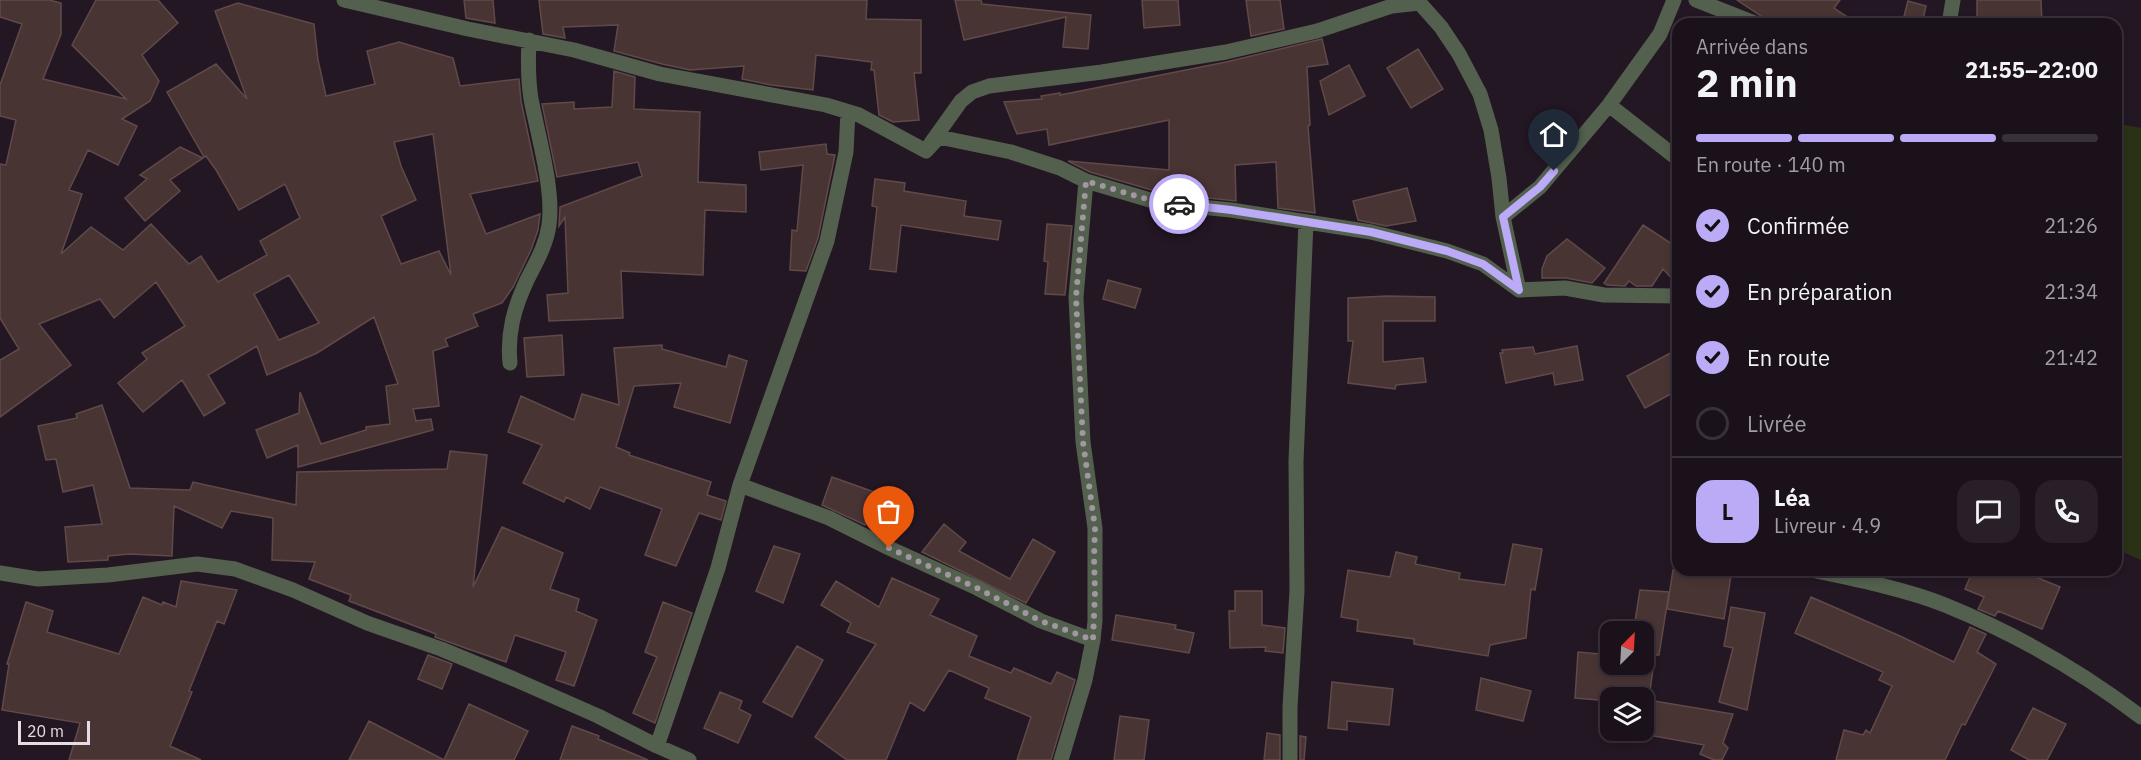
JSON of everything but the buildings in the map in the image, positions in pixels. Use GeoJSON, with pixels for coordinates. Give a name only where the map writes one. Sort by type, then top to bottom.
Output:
{"type":"FeatureCollection","features":[{"type":"Feature","properties":{"kind":"street"},"geometry":{"type":"LineString","coordinates":[[344,0],[468,29],[574,50],[660,74],[826,105],[860,115],[926,151]]}},
{"type":"Feature","properties":{"kind":"street"},"geometry":{"type":"LineString","coordinates":[[1503,217],[1540,187],[1610,105],[1660,34],[1674,0]]}},
{"type":"Feature","properties":{"kind":"street"},"geometry":{"type":"LineString","coordinates":[[1696,0],[1742,18]]}},
{"type":"Feature","properties":{"kind":"street"},"geometry":{"type":"LineString","coordinates":[[1951,18],[1953,0]]}},
{"type":"Feature","properties":{"kind":"street"},"geometry":{"type":"LineString","coordinates":[[926,151],[961,100],[972,92],[989,86],[1102,72],[1226,52],[1317,31],[1392,6],[1418,2],[1441,27],[1459,54],[1480,94],[1491,130],[1503,217],[1519,290]]}},
{"type":"Feature","properties":{"kind":"street"},"geometry":{"type":"LineString","coordinates":[[510,363],[508,345],[510,324],[527,279],[542,252],[549,226],[550,200],[528,71],[529,40]]}},
{"type":"Feature","properties":{"kind":"street"},"geometry":{"type":"LineString","coordinates":[[1610,105],[1672,154]]}},
{"type":"Feature","properties":{"kind":"street"},"geometry":{"type":"LineString","coordinates":[[657,746],[718,568],[740,485],[827,241],[846,152],[848,112]]}},
{"type":"Feature","properties":{"kind":"street"},"geometry":{"type":"LineString","coordinates":[[926,151],[939,137],[1011,152],[1060,168],[1086,181],[1160,203],[1231,210],[1327,227],[1371,232],[1447,251],[1483,264],[1519,290],[1565,288],[1604,295],[1672,296]]}},
{"type":"Feature","properties":{"kind":"street"},"geometry":{"type":"LineString","coordinates":[[1061,760],[1085,680],[1093,640],[1095,528],[1083,442],[1076,297],[1086,181]]}},
{"type":"Feature","properties":{"kind":"street"},"geometry":{"type":"LineString","coordinates":[[1290,760],[1290,707],[1297,591],[1296,461],[1306,222]]}},
{"type":"Feature","properties":{"kind":"street"},"geometry":{"type":"LineString","coordinates":[[740,485],[829,518],[1041,621],[1093,640]]}},
{"type":"Feature","properties":{"kind":"street"},"geometry":{"type":"LineString","coordinates":[[0,573],[38,579],[108,575],[197,564],[235,569],[293,590],[367,623],[441,649],[514,679],[689,760]]}},
{"type":"Feature","properties":{"kind":"street"},"geometry":{"type":"LineString","coordinates":[[1838,576],[1944,604],[2037,648],[2141,717]]}},
{"type":"Feature","properties":{"kind":"green space"},"geometry":{"type":"Polygon","coordinates":[[[2125,125],[2141,128],[2141,560],[2122,552],[2122,127],[2125,125]]]}},
{"type":"Feature","properties":{"kind":"way so far"},"geometry":{"type":"LineString","coordinates":[[889,548],[977,588],[1041,621],[1093,640],[1095,528],[1083,442],[1076,297],[1086,181],[1160,203],[1179,204]]}},
{"type":"Feature","properties":{"kind":"route"},"geometry":{"type":"LineString","coordinates":[[1179,204],[1371,232],[1447,251],[1483,264],[1519,290],[1503,217],[1540,187],[1554,171]]}}]}
